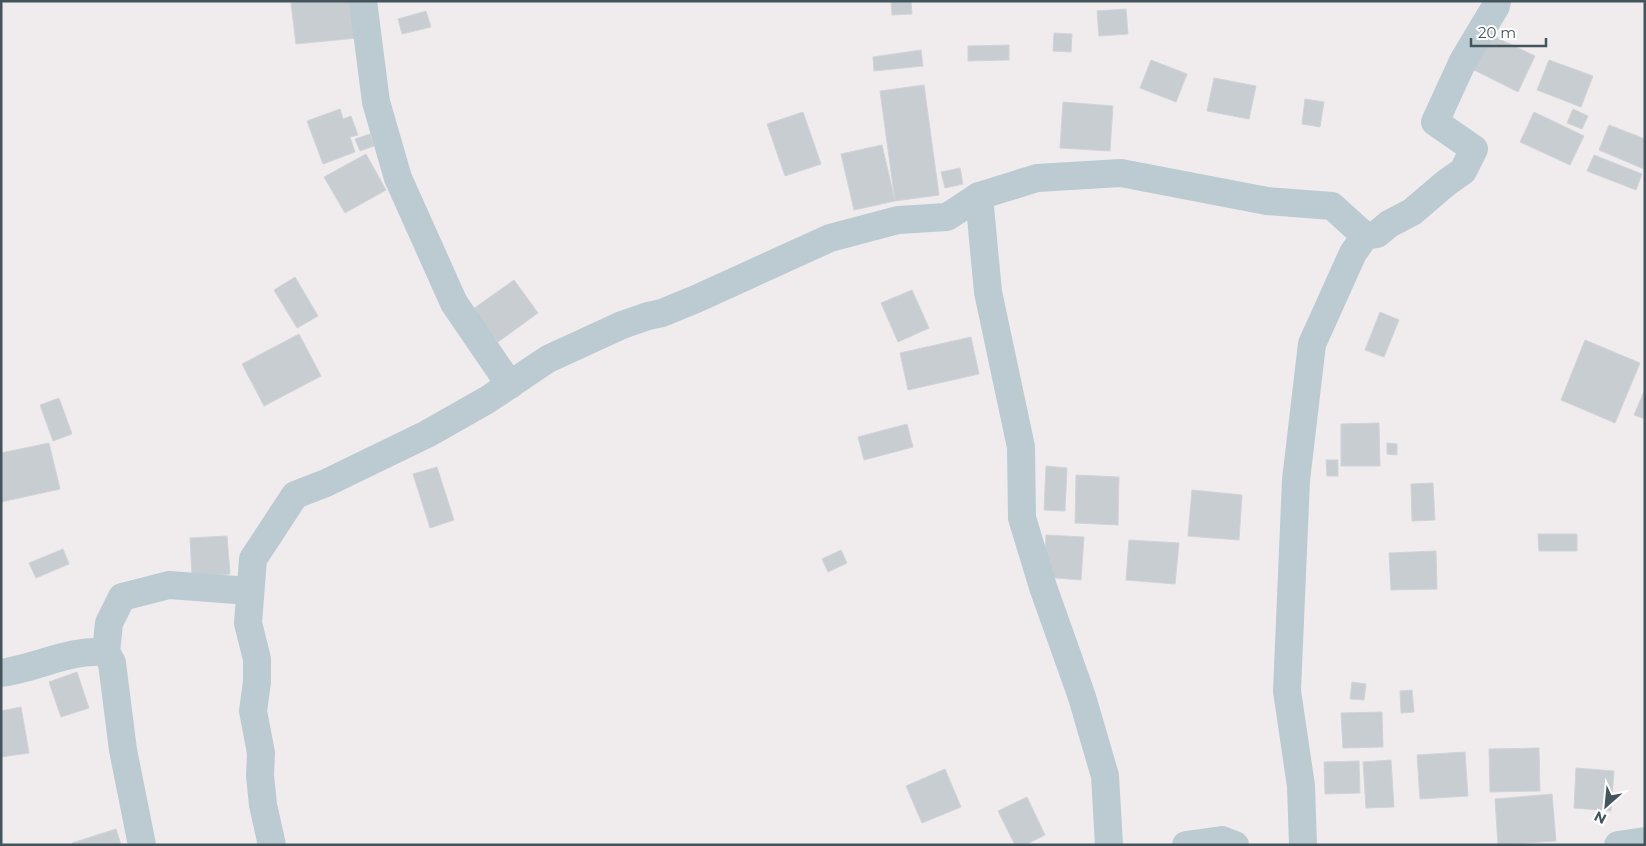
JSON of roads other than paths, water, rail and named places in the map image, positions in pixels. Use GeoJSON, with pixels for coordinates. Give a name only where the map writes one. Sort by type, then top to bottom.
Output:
{"type":"FeatureCollection","features":[{"type":"Feature","properties":{"kind":"street"},"geometry":{"type":"LineString","coordinates":[[363,1],[376,102],[398,178],[454,303],[510,385]]}},
{"type":"Feature","properties":{"kind":"street"},"geometry":{"type":"LineString","coordinates":[[1303,845],[1301,786],[1287,691],[1296,480],[1312,344],[1352,253],[1365,236],[1377,234],[1389,224],[1412,212],[1463,171],[1474,149],[1435,122],[1463,61],[1496,6],[1497,1]]}},
{"type":"Feature","properties":{"kind":"street"},"geometry":{"type":"LineString","coordinates":[[272,845],[263,805],[260,775],[261,752],[253,711],[258,682],[256,660],[248,623],[250,591],[253,559],[295,495],[326,483],[428,434],[510,385],[548,359],[622,325],[696,299],[830,238],[898,220],[947,216],[980,196],[1037,178],[1121,174],[1268,201],[1332,206],[1365,236]]}},
{"type":"Feature","properties":{"kind":"street"},"geometry":{"type":"LineString","coordinates":[[980,196],[988,292],[1021,447],[1022,518],[1043,587],[1082,697],[1104,776],[1109,845]]}},
{"type":"Feature","properties":{"kind":"street"},"geometry":{"type":"LineString","coordinates":[[142,845],[123,750],[112,663],[106,652],[108,623],[122,597],[170,585],[250,591]]}},
{"type":"Feature","properties":{"kind":"street"},"geometry":{"type":"LineString","coordinates":[[1,673],[18,671],[64,656],[99,651],[106,652]]}},
{"type":"Feature","properties":{"kind":"street"},"geometry":{"type":"LineString","coordinates":[[1186,845],[1222,840],[1235,845]]}},
{"type":"Feature","properties":{"kind":"street"},"geometry":{"type":"LineString","coordinates":[[1618,845],[1645,841]]}}]}
